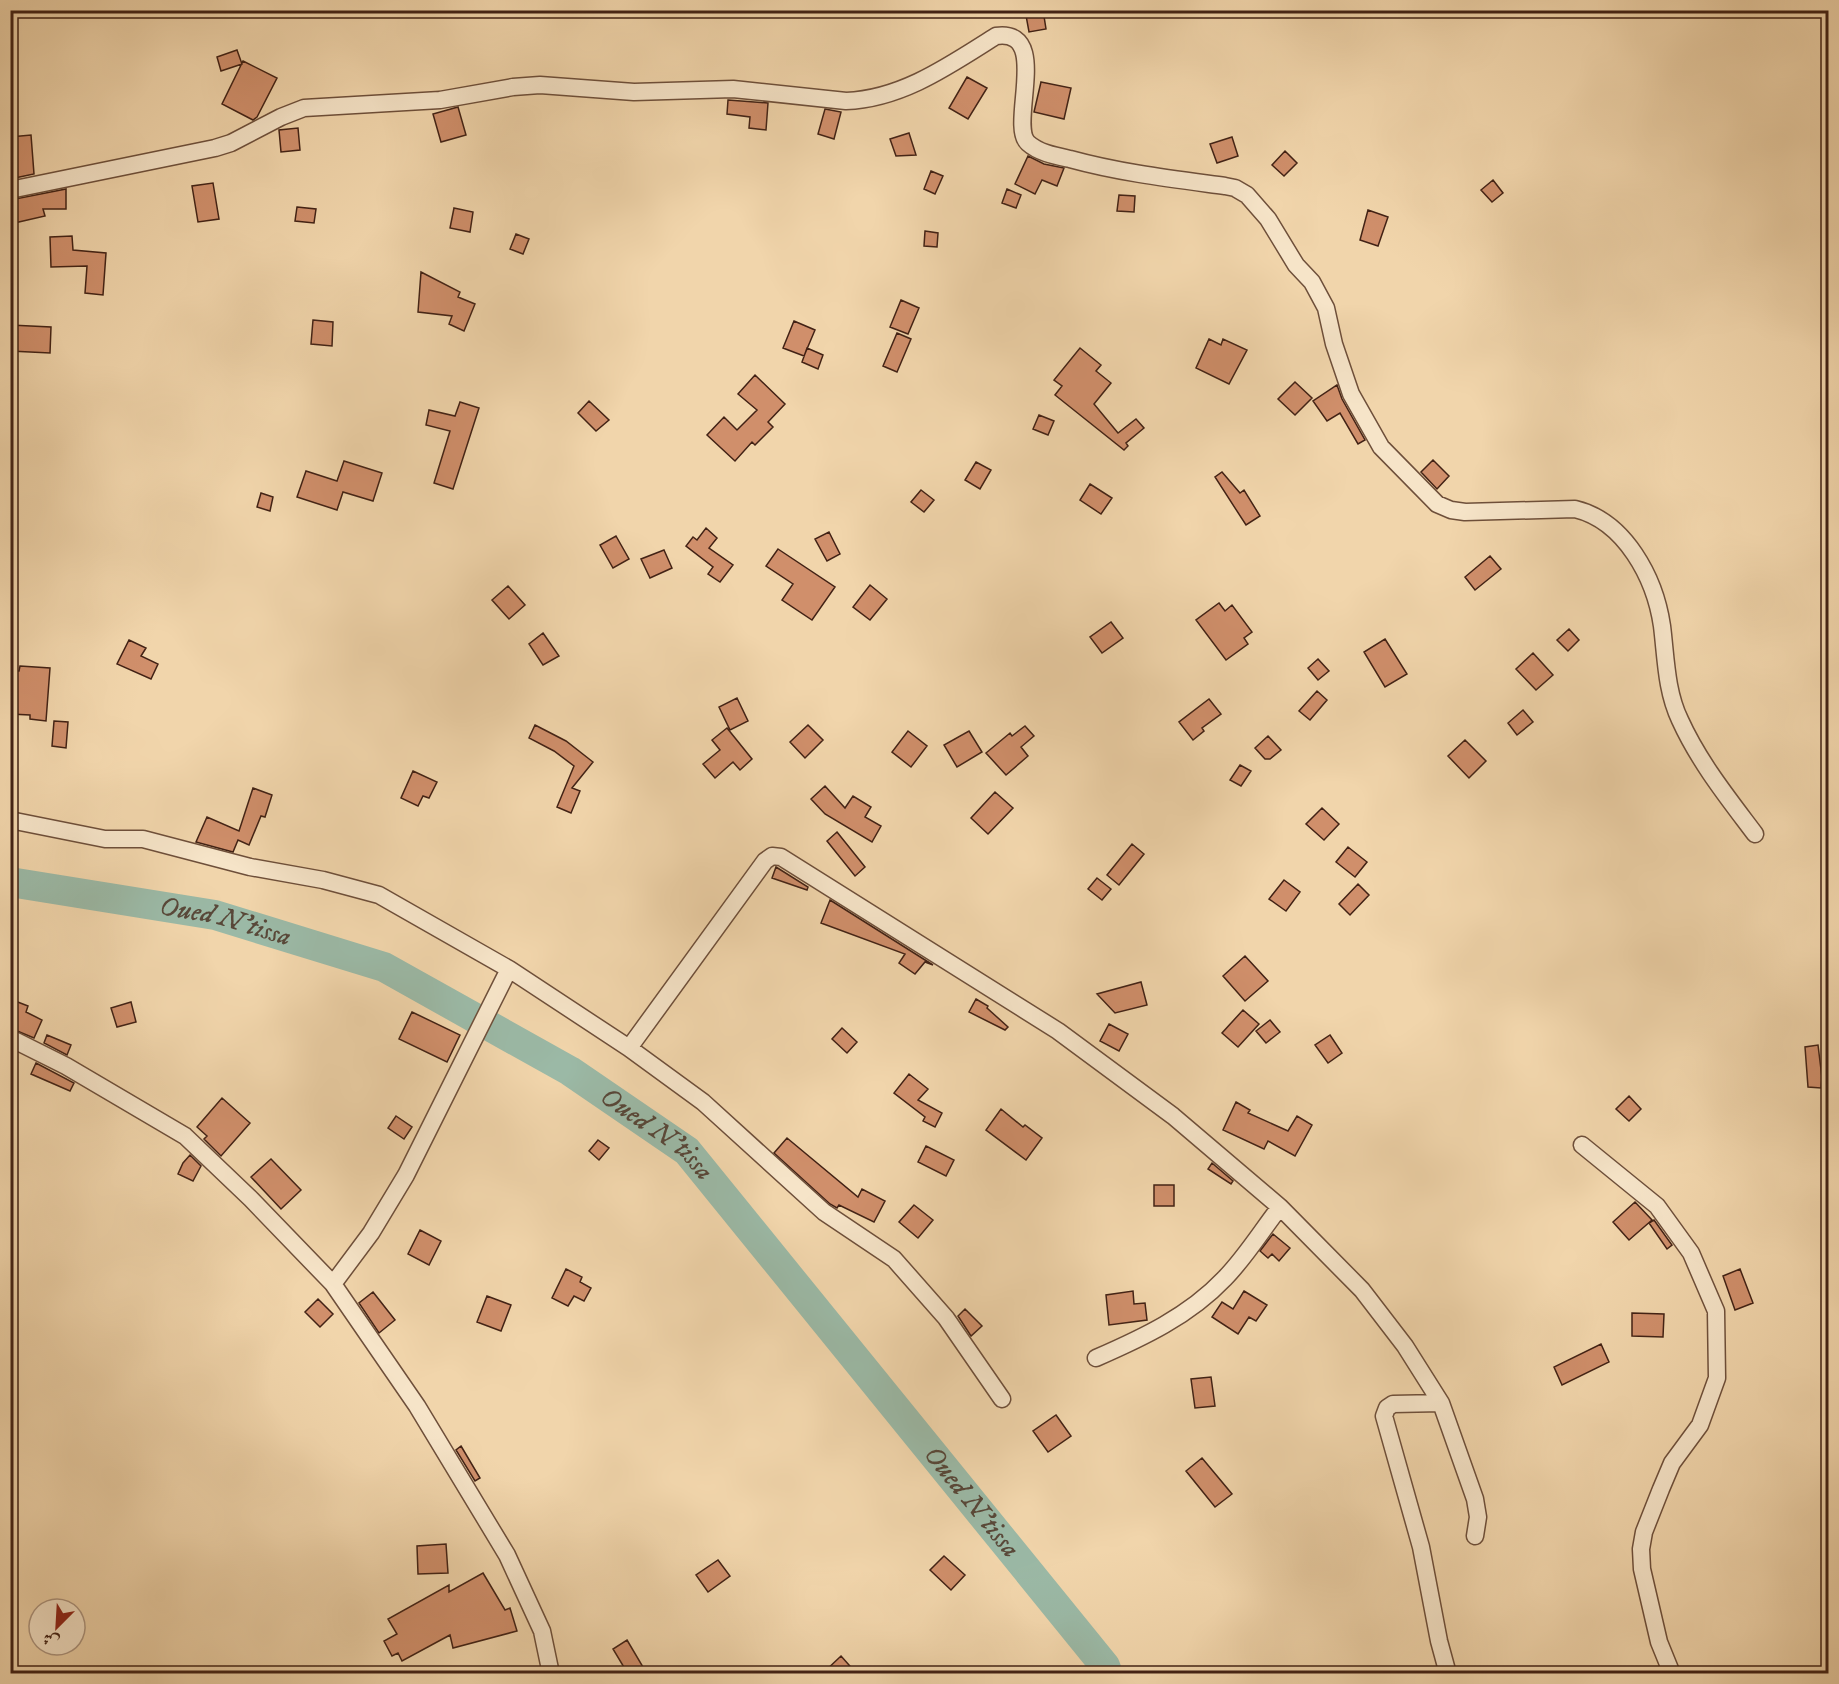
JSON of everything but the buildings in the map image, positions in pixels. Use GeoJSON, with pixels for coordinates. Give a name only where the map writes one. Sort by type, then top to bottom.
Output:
{"type":"FeatureCollection","features":[{"type":"Feature","properties":{"kind":"street"},"geometry":{"type":"LineString","coordinates":[[10,190],[216,148],[304,108],[440,100],[513,87],[540,85],[634,92],[733,89],[846,101],[862,100],[908,87],[996,36],[1006,34],[1016,39],[1023,51],[1026,82],[1021,133],[1027,142],[1041,152],[1111,170],[1235,188],[1246,195],[1268,219],[1296,265],[1312,282],[1326,308],[1334,344],[1351,394],[1381,447],[1437,504],[1451,510],[1465,512],[1575,509],[1590,513],[1609,524],[1628,545],[1648,577],[1662,623],[1668,683],[1679,718],[1715,782],[1755,834]]}},
{"type":"Feature","properties":{"kind":"street"},"geometry":{"type":"LineString","coordinates":[[10,820],[105,839],[143,839],[250,867],[323,880],[379,895],[509,969],[629,1048],[703,1102],[824,1212],[894,1259],[946,1318],[1002,1399]]}},
{"type":"Feature","properties":{"kind":"street"},"geometry":{"type":"LineString","coordinates":[[629,1048],[765,861],[772,856],[781,857],[1058,1031],[1173,1116],[1280,1206],[1362,1290],[1405,1346],[1441,1403],[1475,1498],[1478,1517],[1474,1536]]}},
{"type":"Feature","properties":{"kind":"street"},"geometry":{"type":"LineString","coordinates":[[333,1284],[371,1233],[406,1175],[509,969]]}},
{"type":"Feature","properties":{"kind":"street"},"geometry":{"type":"LineString","coordinates":[[10,1038],[66,1066],[185,1136],[251,1199],[333,1284],[417,1406],[507,1555],[542,1631],[551,1674]]}},
{"type":"Feature","properties":{"kind":"street"},"geometry":{"type":"LineString","coordinates":[[1582,1145],[1657,1206],[1691,1253],[1716,1311],[1717,1378],[1700,1425],[1672,1463],[1644,1532],[1641,1549],[1642,1569],[1659,1642],[1672,1674]]}},
{"type":"Feature","properties":{"kind":"street"},"geometry":{"type":"LineString","coordinates":[[1096,1358],[1130,1343],[1187,1312],[1225,1279],[1280,1206]]}},
{"type":"Feature","properties":{"kind":"street"},"geometry":{"type":"LineString","coordinates":[[1441,1403],[1393,1404],[1387,1408],[1384,1416],[1421,1546],[1439,1641],[1448,1674]]}},
{"type":"Feature","properties":{"kind":"waterway","name":"Oued N'tissa"},"geometry":{"type":"LineString","coordinates":[[10,882],[215,915],[384,967],[570,1071],[687,1151],[1105,1666],[1108,1674]]}}]}
